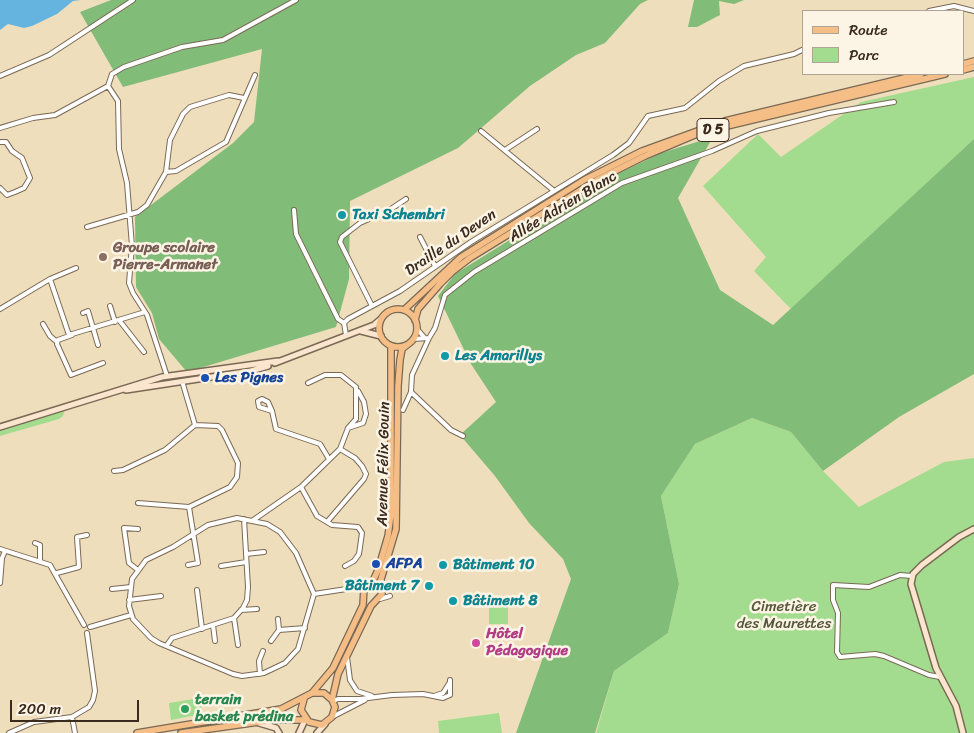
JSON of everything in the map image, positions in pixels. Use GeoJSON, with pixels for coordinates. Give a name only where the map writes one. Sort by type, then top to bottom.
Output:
{"type":"FeatureCollection","features":[{"type":"Feature","properties":{"kind":"main road","name":"D 5"},"geometry":{"type":"LineString","coordinates":[[404,310],[461,257],[584,180],[642,151],[725,121],[917,75]]}},
{"type":"Feature","properties":{"kind":"main road","name":"D 5"},"geometry":{"type":"LineString","coordinates":[[415,320],[418,310],[435,290],[453,271],[470,258],[589,185],[646,156],[698,134],[726,126],[941,75]]}},
{"type":"Feature","properties":{"kind":"main road"},"geometry":{"type":"LineString","coordinates":[[109,393],[182,379],[250,371],[358,331],[381,319],[391,310],[404,310],[410,314],[415,320],[417,330],[413,339],[407,345],[391,346],[381,336],[371,332],[358,331]]}},
{"type":"Feature","properties":{"kind":"main road"},"geometry":{"type":"LineString","coordinates":[[381,319],[379,327],[381,336]]}},
{"type":"Feature","properties":{"kind":"main road","name":"Avenue Félix Gouin"},"geometry":{"type":"LineString","coordinates":[[332,717],[334,712],[332,700],[338,674],[347,652],[378,600],[396,529],[398,386],[402,349],[407,345]]}},
{"type":"Feature","properties":{"kind":"main road","name":"Avenue Félix Gouin"},"geometry":{"type":"LineString","coordinates":[[137,733],[281,709],[304,699],[312,693],[333,668],[363,605],[364,595],[388,536],[391,514],[391,346]]}},
{"type":"Feature","properties":{"kind":"main road"},"geometry":{"type":"LineString","coordinates":[[0,427],[165,377],[182,379]]}},
{"type":"Feature","properties":{"kind":"main road"},"geometry":{"type":"LineString","coordinates":[[162,384],[160,380],[165,377]]}},
{"type":"Feature","properties":{"kind":"main road"},"geometry":{"type":"LineString","coordinates":[[963,733],[956,706],[940,677],[913,596],[911,584],[912,576],[917,569],[942,549],[974,529]]}},
{"type":"Feature","properties":{"kind":"main road"},"geometry":{"type":"LineString","coordinates":[[369,584],[380,588]]}},
{"type":"Feature","properties":{"kind":"main road"},"geometry":{"type":"LineString","coordinates":[[364,595],[370,602],[378,600]]}},
{"type":"Feature","properties":{"kind":"main road"},"geometry":{"type":"LineString","coordinates":[[312,693],[324,693],[332,700]]}},
{"type":"Feature","properties":{"kind":"main road"},"geometry":{"type":"LineString","coordinates":[[304,699],[301,710],[306,720]]}},
{"type":"Feature","properties":{"kind":"main road"},"geometry":{"type":"LineString","coordinates":[[317,733],[332,717]]}},
{"type":"Feature","properties":{"kind":"main road"},"geometry":{"type":"LineString","coordinates":[[181,733],[289,718],[306,720],[316,725],[325,724]]}},
{"type":"Feature","properties":{"kind":"main road"},"geometry":{"type":"LineString","coordinates":[[299,733],[306,720]]}},
{"type":"Feature","properties":{"kind":"main road"},"geometry":{"type":"LineString","coordinates":[[254,722],[276,728],[279,733]]}},
{"type":"Feature","properties":{"kind":"street"},"geometry":{"type":"LineString","coordinates":[[0,76],[57,50],[133,0]]}},
{"type":"Feature","properties":{"kind":"street"},"geometry":{"type":"LineString","coordinates":[[0,128],[32,118],[55,115],[108,86],[112,74],[124,67],[182,47],[223,40],[296,0]]}},
{"type":"Feature","properties":{"kind":"street"},"geometry":{"type":"LineString","coordinates":[[934,10],[954,6],[974,11]]}},
{"type":"Feature","properties":{"kind":"street","name":"Draille du Deven"},"geometry":{"type":"LineString","coordinates":[[344,323],[400,291],[435,266],[629,143],[648,116],[685,108],[719,81],[744,66],[794,54],[802,50]]}},
{"type":"Feature","properties":{"kind":"street"},"geometry":{"type":"LineString","coordinates":[[166,172],[176,171],[226,142],[230,137],[244,98],[255,75]]}},
{"type":"Feature","properties":{"kind":"street"},"geometry":{"type":"LineString","coordinates":[[108,86],[118,101],[118,149],[127,183],[132,246],[128,276],[132,293],[145,312],[165,377]]}},
{"type":"Feature","properties":{"kind":"street"},"geometry":{"type":"LineString","coordinates":[[87,227],[138,212],[147,205],[166,172],[170,140],[183,114],[190,107],[229,95],[244,98]]}},
{"type":"Feature","properties":{"kind":"street","name":"Allée Adrien Blanc"},"geometry":{"type":"LineString","coordinates":[[403,410],[411,392],[412,374],[435,328],[446,295],[474,272],[501,258],[622,183],[712,151],[757,131],[829,113],[894,102]]}},
{"type":"Feature","properties":{"kind":"street"},"geometry":{"type":"LineString","coordinates":[[505,150],[537,128]]}},
{"type":"Feature","properties":{"kind":"street"},"geometry":{"type":"LineString","coordinates":[[481,131],[553,190]]}},
{"type":"Feature","properties":{"kind":"street"},"geometry":{"type":"LineString","coordinates":[[0,141],[6,142],[12,151],[22,158],[30,178],[24,188],[7,195],[0,188]]}},
{"type":"Feature","properties":{"kind":"street"},"geometry":{"type":"LineString","coordinates":[[372,306],[340,242],[342,237],[360,223],[391,210],[406,199]]}},
{"type":"Feature","properties":{"kind":"street"},"geometry":{"type":"LineString","coordinates":[[294,210],[296,234],[338,319],[344,323],[346,335]]}},
{"type":"Feature","properties":{"kind":"street"},"geometry":{"type":"LineString","coordinates":[[420,237],[435,266]]}},
{"type":"Feature","properties":{"kind":"street"},"geometry":{"type":"LineString","coordinates":[[0,309],[50,279],[76,268]]}},
{"type":"Feature","properties":{"kind":"street"},"geometry":{"type":"LineString","coordinates":[[50,279],[68,332],[72,336]]}},
{"type":"Feature","properties":{"kind":"street"},"geometry":{"type":"LineString","coordinates":[[110,306],[117,321],[144,352]]}},
{"type":"Feature","properties":{"kind":"street"},"geometry":{"type":"LineString","coordinates":[[83,313],[88,311],[98,345]]}},
{"type":"Feature","properties":{"kind":"street"},"geometry":{"type":"LineString","coordinates":[[57,342],[145,312]]}},
{"type":"Feature","properties":{"kind":"street"},"geometry":{"type":"LineString","coordinates":[[44,324],[50,336],[57,342],[70,375],[103,363]]}},
{"type":"Feature","properties":{"kind":"street"},"geometry":{"type":"LineString","coordinates":[[417,330],[424,337]]}},
{"type":"Feature","properties":{"kind":"street"},"geometry":{"type":"LineString","coordinates":[[413,339],[429,338]]}},
{"type":"Feature","properties":{"kind":"street"},"geometry":{"type":"LineString","coordinates":[[308,383],[325,375],[341,375],[357,389],[364,402],[366,414],[363,423],[348,428]]}},
{"type":"Feature","properties":{"kind":"street"},"geometry":{"type":"LineString","coordinates":[[182,379],[190,417],[195,425]]}},
{"type":"Feature","properties":{"kind":"street"},"geometry":{"type":"LineString","coordinates":[[252,521],[301,487],[340,449],[348,428],[356,418],[357,389]]}},
{"type":"Feature","properties":{"kind":"street"},"geometry":{"type":"LineString","coordinates":[[411,392],[451,430],[463,436]]}},
{"type":"Feature","properties":{"kind":"street"},"geometry":{"type":"LineString","coordinates":[[272,411],[276,429],[320,444],[330,459]]}},
{"type":"Feature","properties":{"kind":"street"},"geometry":{"type":"LineString","coordinates":[[114,471],[123,470],[165,450],[195,425],[218,426],[222,430],[238,463],[237,477],[230,487],[189,507],[138,503]]}},
{"type":"Feature","properties":{"kind":"street"},"geometry":{"type":"LineString","coordinates":[[327,522],[364,479],[366,474],[355,458],[340,449]]}},
{"type":"Feature","properties":{"kind":"street"},"geometry":{"type":"LineString","coordinates":[[301,487],[309,505],[318,516],[327,522],[358,527],[362,533],[359,554],[354,561],[345,566]]}},
{"type":"Feature","properties":{"kind":"street"},"geometry":{"type":"LineString","coordinates":[[188,565],[198,563],[189,507]]}},
{"type":"Feature","properties":{"kind":"street"},"geometry":{"type":"LineString","coordinates":[[167,645],[172,638],[234,618],[241,610],[247,600],[244,519]]}},
{"type":"Feature","properties":{"kind":"street"},"geometry":{"type":"LineString","coordinates":[[244,519],[267,524],[280,532],[289,542],[314,594],[298,649],[291,658],[274,670],[260,674],[232,674],[214,668],[151,638],[131,614],[129,600],[131,587],[138,570],[146,560],[173,547],[194,533],[225,520],[244,519]]}},
{"type":"Feature","properties":{"kind":"street"},"geometry":{"type":"LineString","coordinates":[[138,529],[124,528],[129,563],[138,570]]}},
{"type":"Feature","properties":{"kind":"street"},"geometry":{"type":"LineString","coordinates":[[57,573],[79,567],[77,537],[87,535]]}},
{"type":"Feature","properties":{"kind":"street"},"geometry":{"type":"LineString","coordinates":[[35,543],[40,544],[40,561]]}},
{"type":"Feature","properties":{"kind":"street"},"geometry":{"type":"LineString","coordinates":[[0,583],[2,550],[50,565],[57,573],[84,625],[90,628]]}},
{"type":"Feature","properties":{"kind":"street"},"geometry":{"type":"LineString","coordinates":[[246,554],[264,552]]}},
{"type":"Feature","properties":{"kind":"street"},"geometry":{"type":"LineString","coordinates":[[221,566],[246,562]]}},
{"type":"Feature","properties":{"kind":"street"},"geometry":{"type":"LineString","coordinates":[[912,576],[906,574],[869,587],[833,585],[833,600],[838,613],[837,652],[840,657],[875,654],[884,656],[929,675],[940,677]]}},
{"type":"Feature","properties":{"kind":"street"},"geometry":{"type":"LineString","coordinates":[[314,594],[356,588],[369,584]]}},
{"type":"Feature","properties":{"kind":"street"},"geometry":{"type":"LineString","coordinates":[[112,589],[131,587]]}},
{"type":"Feature","properties":{"kind":"street"},"geometry":{"type":"LineString","coordinates":[[356,588],[364,595]]}},
{"type":"Feature","properties":{"kind":"street"},"geometry":{"type":"LineString","coordinates":[[197,590],[202,629]]}},
{"type":"Feature","properties":{"kind":"street"},"geometry":{"type":"LineString","coordinates":[[129,600],[161,596]]}},
{"type":"Feature","properties":{"kind":"street"},"geometry":{"type":"LineString","coordinates":[[241,610],[256,609]]}},
{"type":"Feature","properties":{"kind":"street"},"geometry":{"type":"LineString","coordinates":[[9,733],[34,722],[72,717],[89,707],[94,700],[95,682],[87,633],[90,628],[131,614]]}},
{"type":"Feature","properties":{"kind":"street"},"geometry":{"type":"LineString","coordinates":[[234,618],[238,645]]}},
{"type":"Feature","properties":{"kind":"street"},"geometry":{"type":"LineString","coordinates":[[271,641],[279,630],[278,619]]}},
{"type":"Feature","properties":{"kind":"street"},"geometry":{"type":"LineString","coordinates":[[84,625],[82,630],[87,633]]}},
{"type":"Feature","properties":{"kind":"street"},"geometry":{"type":"LineString","coordinates":[[213,625],[215,641]]}},
{"type":"Feature","properties":{"kind":"street"},"geometry":{"type":"LineString","coordinates":[[279,630],[305,628]]}},
{"type":"Feature","properties":{"kind":"street"},"geometry":{"type":"LineString","coordinates":[[260,674],[259,662],[262,651]]}},
{"type":"Feature","properties":{"kind":"street"},"geometry":{"type":"LineString","coordinates":[[347,652],[347,673],[350,680],[357,691],[375,697]]}},
{"type":"Feature","properties":{"kind":"street"},"geometry":{"type":"LineString","coordinates":[[332,700],[423,694],[443,698],[450,695],[450,680],[446,689],[434,696]]}},
{"type":"Feature","properties":{"kind":"street"},"geometry":{"type":"LineString","coordinates":[[332,717],[375,697]]}},
{"type":"Feature","properties":{"kind":"street"},"geometry":{"type":"LineString","coordinates":[[72,717],[74,732]]}},
{"type":"Feature","properties":{"kind":"green space"},"geometry":{"type":"Polygon","coordinates":[[[111,0],[648,0],[640,4],[605,43],[576,55],[530,86],[458,148],[350,201],[349,279],[336,327],[187,372],[159,339],[152,313],[136,287],[135,217],[233,143],[254,122],[262,49],[123,87],[80,12],[111,0]]]}},
{"type":"Feature","properties":{"kind":"green space"},"geometry":{"type":"Polygon","coordinates":[[[694,0],[744,0],[734,4],[719,1],[720,15],[697,27],[688,27],[694,0]]]}},
{"type":"Feature","properties":{"kind":"green space"},"geometry":{"type":"Polygon","coordinates":[[[974,77],[974,139],[791,309],[754,271],[766,257],[703,186],[758,134],[781,157],[861,102],[974,77]]]}},
{"type":"Feature","properties":{"kind":"green space"},"geometry":{"type":"Polygon","coordinates":[[[713,137],[678,198],[720,290],[773,325],[974,139],[974,374],[899,417],[823,471],[791,432],[752,418],[695,444],[661,496],[679,584],[668,633],[614,671],[595,733],[516,733],[571,579],[563,559],[529,523],[495,476],[460,435],[496,402],[471,364],[438,296],[455,274],[609,178],[661,153],[713,137]]]}},
{"type":"Feature","properties":{"kind":"green space"},"geometry":{"type":"Polygon","coordinates":[[[65,409],[63,416],[59,419],[0,436],[0,430],[65,409]]]}},
{"type":"Feature","properties":{"kind":"green space","name":"Cimetière des Maurettes"},"geometry":{"type":"Polygon","coordinates":[[[752,418],[791,432],[823,471],[859,507],[944,462],[974,458],[974,733],[596,733],[614,671],[668,633],[679,584],[661,496],[695,444],[752,418]]]}},
{"type":"Feature","properties":{"kind":"green space"},"geometry":{"type":"Polygon","coordinates":[[[489,599],[508,599],[508,624],[489,624],[489,599]]]}},
{"type":"Feature","properties":{"kind":"green space","name":"terrain basket prédina"},"geometry":{"type":"Polygon","coordinates":[[[200,698],[202,714],[171,720],[169,703],[200,698]]]}},
{"type":"Feature","properties":{"kind":"green space"},"geometry":{"type":"Polygon","coordinates":[[[499,713],[502,733],[439,733],[438,721],[499,713]]]}},
{"type":"Feature","properties":{"kind":"water"},"geometry":{"type":"Polygon","coordinates":[[[0,0],[81,0],[73,1],[57,14],[32,26],[24,28],[8,24],[0,30],[0,0]]]}},
{"type":"Feature","properties":{"kind":"place","name":"Taxi Schembri"},"geometry":{"type":"Point","coordinates":[342,215]}},
{"type":"Feature","properties":{"kind":"place","name":"Groupe scolaire Pierre-Armanet"},"geometry":{"type":"Point","coordinates":[103,257]}},
{"type":"Feature","properties":{"kind":"place","name":"Les Amarillys"},"geometry":{"type":"Point","coordinates":[445,356]}},
{"type":"Feature","properties":{"kind":"place","name":"Les Pignes"},"geometry":{"type":"Point","coordinates":[205,378]}},
{"type":"Feature","properties":{"kind":"place","name":"AFPA"},"geometry":{"type":"Point","coordinates":[376,564]}},
{"type":"Feature","properties":{"kind":"place","name":"Bâtiment 10"},"geometry":{"type":"Point","coordinates":[443,565]}},
{"type":"Feature","properties":{"kind":"place","name":"Bâtiment 7"},"geometry":{"type":"Point","coordinates":[429,586]}},
{"type":"Feature","properties":{"kind":"place","name":"Bâtiment 8"},"geometry":{"type":"Point","coordinates":[453,601]}},
{"type":"Feature","properties":{"kind":"place","name":"Hôtel Pédagogique"},"geometry":{"type":"Point","coordinates":[476,643]}},
{"type":"Feature","properties":{"kind":"place","name":"terrain basket prédina"},"geometry":{"type":"Point","coordinates":[185,709]}}]}
